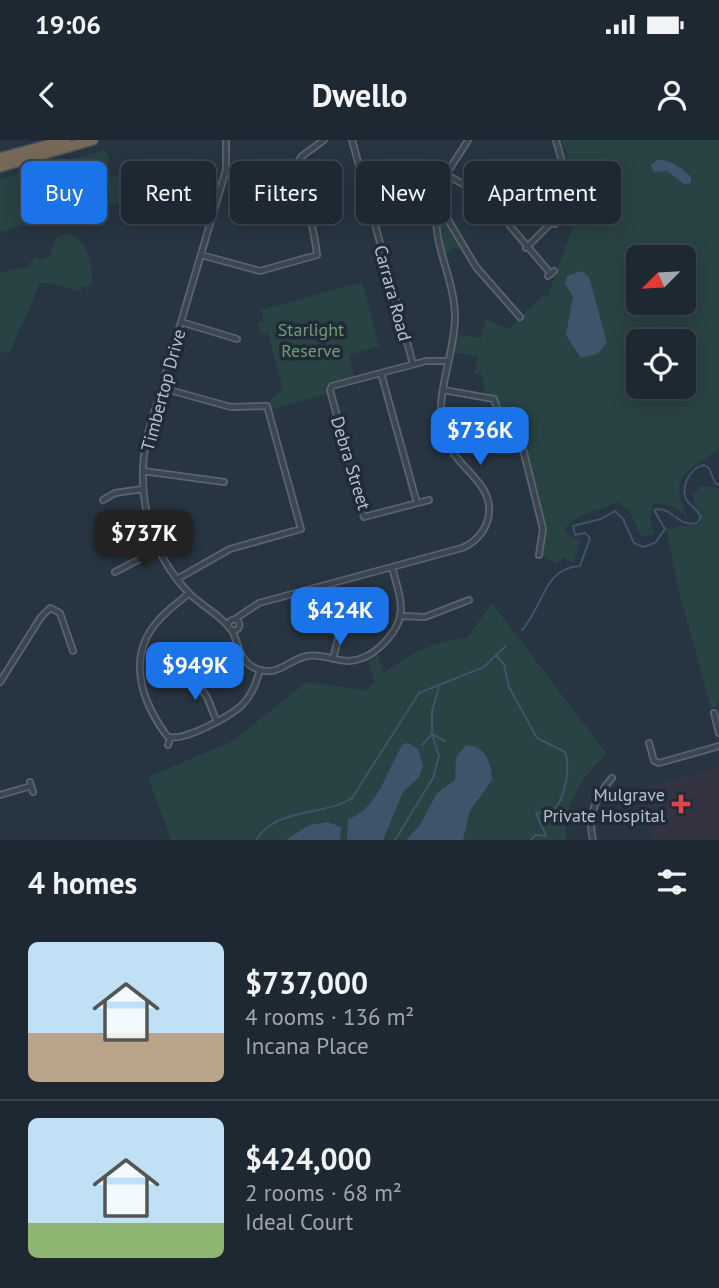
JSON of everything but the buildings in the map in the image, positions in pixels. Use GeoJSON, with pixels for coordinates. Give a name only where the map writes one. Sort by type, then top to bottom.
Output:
{"type":"FeatureCollection","features":[{"type":"Feature","properties":{"kind":"highway"},"geometry":{"type":"LineString","coordinates":[[0,158],[58,143],[93,140]]}},
{"type":"Feature","properties":{"kind":"highway"},"geometry":{"type":"LineString","coordinates":[[0,167],[58,143]]}},
{"type":"Feature","properties":{"kind":"street","name":"Timbertop Drive"},"geometry":{"type":"LineString","coordinates":[[226,140],[226,170],[146,441],[143,489],[148,521],[159,549],[177,579],[189,593],[234,625]]}},
{"type":"Feature","properties":{"kind":"street"},"geometry":{"type":"LineString","coordinates":[[299,161],[324,140]]}},
{"type":"Feature","properties":{"kind":"street","name":"Carrara Road"},"geometry":{"type":"LineString","coordinates":[[352,140],[358,161]]}},
{"type":"Feature","properties":{"kind":"street"},"geometry":{"type":"LineString","coordinates":[[450,167],[468,140]]}},
{"type":"Feature","properties":{"kind":"street"},"geometry":{"type":"LineString","coordinates":[[556,140],[562,161]]}},
{"type":"Feature","properties":{"kind":"street"},"geometry":{"type":"LineString","coordinates":[[226,170],[230,171]]}},
{"type":"Feature","properties":{"kind":"street"},"geometry":{"type":"LineString","coordinates":[[450,222],[476,267],[520,317]]}},
{"type":"Feature","properties":{"kind":"street"},"geometry":{"type":"LineString","coordinates":[[201,255],[260,271],[319,257],[309,224]]}},
{"type":"Feature","properties":{"kind":"street","name":"Carrara Road"},"geometry":{"type":"LineString","coordinates":[[375,224],[413,364]]}},
{"type":"Feature","properties":{"kind":"street"},"geometry":{"type":"LineString","coordinates":[[392,567],[402,616],[396,632],[373,653],[354,660],[307,656],[277,670],[260,670],[244,660],[234,625],[259,603],[469,545],[480,535],[487,521],[489,507],[484,491],[457,462],[446,441],[441,415],[454,307],[436,224]]}},
{"type":"Feature","properties":{"kind":"street"},"geometry":{"type":"LineString","coordinates":[[508,224],[551,274]]}},
{"type":"Feature","properties":{"kind":"street"},"geometry":{"type":"LineString","coordinates":[[526,247],[550,224]]}},
{"type":"Feature","properties":{"kind":"street"},"geometry":{"type":"LineString","coordinates":[[181,322],[237,339]]}},
{"type":"Feature","properties":{"kind":"street"},"geometry":{"type":"LineString","coordinates":[[417,503],[381,373],[413,364],[448,361]]}},
{"type":"Feature","properties":{"kind":"street","name":"Debra Street"},"geometry":{"type":"LineString","coordinates":[[381,373],[330,388],[363,517],[429,500]]}},
{"type":"Feature","properties":{"kind":"street"},"geometry":{"type":"LineString","coordinates":[[162,387],[230,407],[268,407],[303,530],[228,550],[177,579]]}},
{"type":"Feature","properties":{"kind":"street"},"geometry":{"type":"LineString","coordinates":[[443,390],[494,400],[501,423],[520,437],[543,529],[539,555]]}},
{"type":"Feature","properties":{"kind":"street"},"geometry":{"type":"LineString","coordinates":[[143,471],[224,482]]}},
{"type":"Feature","properties":{"kind":"street"},"geometry":{"type":"LineString","coordinates":[[103,500],[115,493],[143,489]]}},
{"type":"Feature","properties":{"kind":"street"},"geometry":{"type":"LineString","coordinates":[[115,572],[159,549]]}},
{"type":"Feature","properties":{"kind":"street"},"geometry":{"type":"LineString","coordinates":[[168,745],[170,738],[143,694],[140,660],[154,625],[189,593]]}},
{"type":"Feature","properties":{"kind":"street"},"geometry":{"type":"LineString","coordinates":[[402,616],[427,617],[467,598]]}},
{"type":"Feature","properties":{"kind":"street"},"geometry":{"type":"LineString","coordinates":[[0,682],[41,617],[50,608],[60,613],[73,651]]}},
{"type":"Feature","properties":{"kind":"street"},"geometry":{"type":"LineString","coordinates":[[333,659],[340,631]]}},
{"type":"Feature","properties":{"kind":"street"},"geometry":{"type":"LineString","coordinates":[[170,738],[180,737],[217,722],[243,704],[255,687],[260,670]]}},
{"type":"Feature","properties":{"kind":"street"},"geometry":{"type":"LineString","coordinates":[[190,673],[207,697],[217,722]]}},
{"type":"Feature","properties":{"kind":"street"},"geometry":{"type":"LineString","coordinates":[[713,713],[719,733]]}},
{"type":"Feature","properties":{"kind":"street"},"geometry":{"type":"LineString","coordinates":[[648,742],[654,761],[659,763],[719,746]]}},
{"type":"Feature","properties":{"kind":"street"},"geometry":{"type":"LineString","coordinates":[[593,840],[589,822],[612,778]]}},
{"type":"Feature","properties":{"kind":"street"},"geometry":{"type":"LineString","coordinates":[[0,795],[31,787]]}},
{"type":"Feature","properties":{"kind":"shaded area"},"geometry":{"type":"Polygon","coordinates":[[[657,160],[670,162],[680,168],[691,177],[691,183],[684,184],[667,171],[653,172],[651,165],[657,160]]]}},
{"type":"Feature","properties":{"kind":"shaded area"},"geometry":{"type":"Polygon","coordinates":[[[582,271],[589,277],[607,343],[597,354],[581,358],[566,335],[573,296],[565,284],[567,276],[582,271]]]}},
{"type":"Feature","properties":{"kind":"shaded area"},"geometry":{"type":"Polygon","coordinates":[[[408,743],[418,749],[423,766],[419,777],[403,792],[383,840],[347,840],[348,819],[367,807],[381,788],[403,744],[408,743]]]}},
{"type":"Feature","properties":{"kind":"shaded area"},"geometry":{"type":"Polygon","coordinates":[[[466,745],[478,748],[486,756],[492,780],[470,811],[463,840],[406,840],[420,825],[437,793],[455,780],[456,757],[466,745]]]}},
{"type":"Feature","properties":{"kind":"shaded area","name":"Mulgrave Private Hospital"},"geometry":{"type":"Polygon","coordinates":[[[719,767],[719,840],[653,840],[640,789],[719,767]]]}},
{"type":"Feature","properties":{"kind":"shaded area"},"geometry":{"type":"Polygon","coordinates":[[[328,822],[341,827],[340,840],[286,840],[309,825],[328,822]]]}},
{"type":"Feature","properties":{"kind":"green space"},"geometry":{"type":"Polygon","coordinates":[[[562,140],[719,140],[719,448],[691,468],[681,481],[681,502],[687,517],[671,505],[653,504],[650,521],[654,534],[641,537],[629,510],[617,502],[583,515],[565,528],[568,535],[581,540],[573,563],[564,557],[557,564],[539,555],[544,533],[521,438],[503,425],[496,402],[485,397],[482,375],[474,373],[478,356],[450,352],[453,334],[481,338],[486,319],[509,329],[543,295],[547,298],[573,226],[621,224],[621,161],[568,161],[562,140]]]}},
{"type":"Feature","properties":{"kind":"green space"},"geometry":{"type":"Polygon","coordinates":[[[105,150],[110,160],[107,163],[65,161],[105,150]]]}},
{"type":"Feature","properties":{"kind":"green space"},"geometry":{"type":"Polygon","coordinates":[[[21,173],[21,224],[27,224],[0,232],[0,179],[21,173]]]}},
{"type":"Feature","properties":{"kind":"green space"},"geometry":{"type":"Polygon","coordinates":[[[121,176],[121,203],[107,205],[107,178],[121,176]]]}},
{"type":"Feature","properties":{"kind":"green space"},"geometry":{"type":"Polygon","coordinates":[[[436,224],[449,224],[465,249],[454,248],[441,256],[436,224]]]}},
{"type":"Feature","properties":{"kind":"green space"},"geometry":{"type":"Polygon","coordinates":[[[66,233],[79,241],[88,253],[92,283],[88,287],[82,286],[81,292],[50,283],[40,283],[10,352],[0,353],[0,273],[23,267],[27,269],[34,256],[40,260],[50,256],[56,237],[66,233]]]}},
{"type":"Feature","properties":{"kind":"green space","name":"Starlight Reserve"},"geometry":{"type":"Polygon","coordinates":[[[362,282],[379,346],[349,355],[355,380],[332,386],[330,393],[269,410],[264,405],[283,389],[268,333],[261,335],[258,323],[264,321],[261,310],[362,282]]]}},
{"type":"Feature","properties":{"kind":"green space"},"geometry":{"type":"Polygon","coordinates":[[[700,486],[719,488],[719,700],[717,707],[711,708],[678,588],[666,528],[700,524],[693,496],[700,486]]]}},
{"type":"Feature","properties":{"kind":"green space"},"geometry":{"type":"Polygon","coordinates":[[[492,603],[607,754],[582,782],[576,793],[567,816],[567,840],[171,840],[148,777],[231,742],[307,682],[365,690],[375,683],[367,656],[376,651],[384,673],[423,649],[467,638],[492,603]]]}},
{"type":"Feature","properties":{"kind":"waterway"},"geometry":{"type":"LineString","coordinates":[[522,630],[558,573],[580,566],[590,538],[585,533],[575,535],[573,526],[601,519],[615,511],[623,519],[634,543],[643,547],[655,543],[665,529],[654,510],[660,509],[690,524],[697,523],[701,517],[689,503],[685,492],[687,480],[694,470],[704,465],[709,468],[715,483],[719,485]]}},
{"type":"Feature","properties":{"kind":"waterway"},"geometry":{"type":"LineString","coordinates":[[506,646],[496,655],[504,664],[509,687],[537,738],[565,752],[567,759],[566,783],[561,799],[553,811],[536,813],[546,836],[535,835],[531,840]]}},
{"type":"Feature","properties":{"kind":"waterway"},"geometry":{"type":"LineString","coordinates":[[256,840],[265,829],[276,822],[328,808],[352,798],[419,693],[484,667],[496,655]]}},
{"type":"Feature","properties":{"kind":"waterway"},"geometry":{"type":"LineString","coordinates":[[395,840],[433,778],[439,756],[432,734],[432,711],[439,687]]}},
{"type":"Feature","properties":{"kind":"waterway"},"geometry":{"type":"LineString","coordinates":[[422,745],[432,734],[445,741]]}},
{"type":"Feature","properties":{"kind":"place","name":"Mulgrave Private Hospital"},"geometry":{"type":"Point","coordinates":[681,804]}}]}
